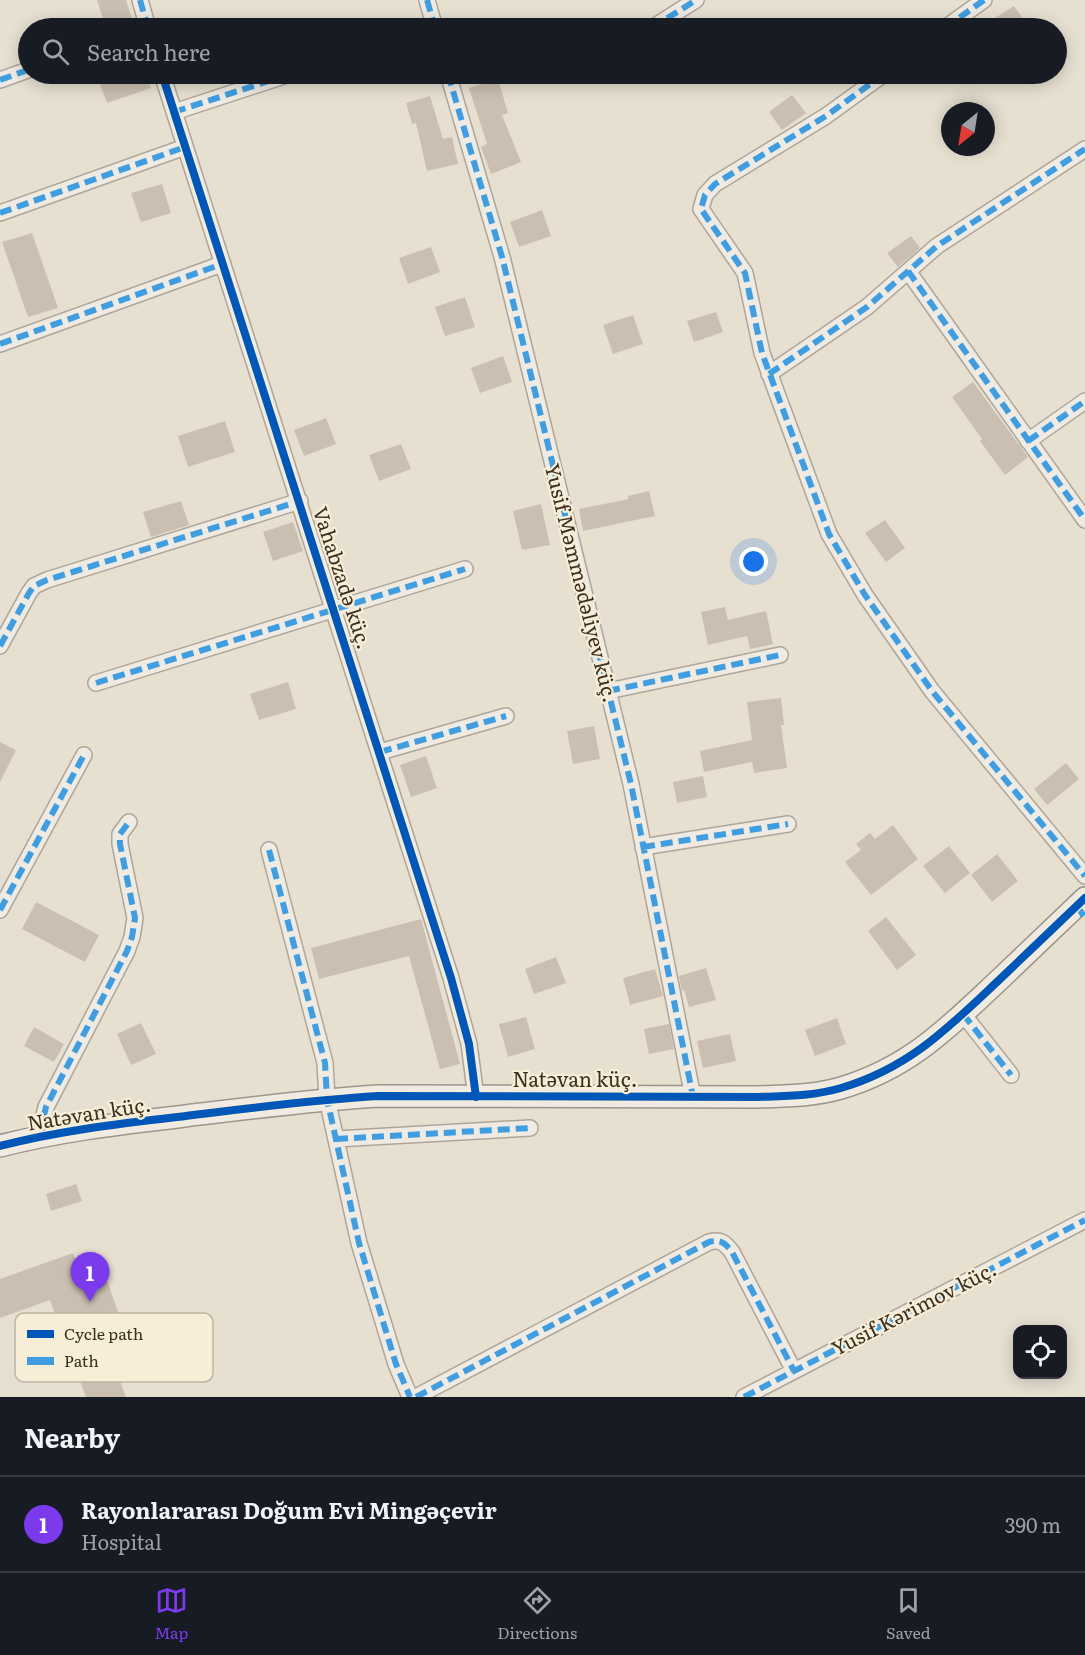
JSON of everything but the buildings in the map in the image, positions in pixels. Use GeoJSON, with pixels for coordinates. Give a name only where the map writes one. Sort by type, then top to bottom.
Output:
{"type":"FeatureCollection","features":[{"type":"Feature","properties":{"kind":"street"},"geometry":{"type":"LineString","coordinates":[[140,0],[145,18]]}},
{"type":"Feature","properties":{"kind":"street"},"geometry":{"type":"LineString","coordinates":[[427,0],[432,18]]}},
{"type":"Feature","properties":{"kind":"street"},"geometry":{"type":"LineString","coordinates":[[667,18],[696,0]]}},
{"type":"Feature","properties":{"kind":"street"},"geometry":{"type":"LineString","coordinates":[[959,18],[984,0]]}},
{"type":"Feature","properties":{"kind":"street"},"geometry":{"type":"LineString","coordinates":[[0,80],[18,74]]}},
{"type":"Feature","properties":{"kind":"street","name":"Vahabzadə küç."},"geometry":{"type":"LineString","coordinates":[[165,84],[451,978],[469,1044],[476,1096]]}},
{"type":"Feature","properties":{"kind":"street"},"geometry":{"type":"LineString","coordinates":[[174,112],[259,84]]}},
{"type":"Feature","properties":{"kind":"street","name":"Yusif Məmmədəliyev küç."},"geometry":{"type":"LineString","coordinates":[[451,84],[501,257],[631,784],[693,1097]]}},
{"type":"Feature","properties":{"kind":"street"},"geometry":{"type":"LineString","coordinates":[[870,84],[825,116],[715,184],[705,195],[701,209],[745,273],[762,353],[829,534],[865,595],[932,691],[1085,876]]}},
{"type":"Feature","properties":{"kind":"street"},"geometry":{"type":"LineString","coordinates":[[0,213],[185,147]]}},
{"type":"Feature","properties":{"kind":"street"},"geometry":{"type":"LineString","coordinates":[[770,374],[867,307],[938,246],[1085,150]]}},
{"type":"Feature","properties":{"kind":"street"},"geometry":{"type":"LineString","coordinates":[[0,344],[222,264]]}},
{"type":"Feature","properties":{"kind":"street"},"geometry":{"type":"LineString","coordinates":[[908,271],[1085,520]]}},
{"type":"Feature","properties":{"kind":"street"},"geometry":{"type":"LineString","coordinates":[[1028,441],[1085,401]]}},
{"type":"Feature","properties":{"kind":"street"},"geometry":{"type":"LineString","coordinates":[[0,646],[29,593],[34,586],[47,579],[300,501]]}},
{"type":"Feature","properties":{"kind":"street"},"geometry":{"type":"LineString","coordinates":[[96,683],[465,569]]}},
{"type":"Feature","properties":{"kind":"street"},"geometry":{"type":"LineString","coordinates":[[608,691],[780,654]]}},
{"type":"Feature","properties":{"kind":"street"},"geometry":{"type":"LineString","coordinates":[[380,752],[506,716]]}},
{"type":"Feature","properties":{"kind":"street"},"geometry":{"type":"LineString","coordinates":[[0,910],[84,754]]}},
{"type":"Feature","properties":{"kind":"street"},"geometry":{"type":"LineString","coordinates":[[43,1135],[42,1123],[46,1107],[132,937],[135,918],[120,844],[120,834],[129,822]]}},
{"type":"Feature","properties":{"kind":"street"},"geometry":{"type":"LineString","coordinates":[[643,848],[788,824]]}},
{"type":"Feature","properties":{"kind":"street"},"geometry":{"type":"LineString","coordinates":[[269,850],[325,1064],[327,1099],[359,1243],[396,1364],[410,1397]]}},
{"type":"Feature","properties":{"kind":"street","name":"Natəvan küç."},"geometry":{"type":"LineString","coordinates":[[0,1146],[43,1135],[327,1099],[378,1096],[758,1097],[807,1095],[839,1089],[894,1067],[925,1047],[1082,908]]}},
{"type":"Feature","properties":{"kind":"street"},"geometry":{"type":"LineString","coordinates":[[963,1014],[1011,1075]]}},
{"type":"Feature","properties":{"kind":"street"},"geometry":{"type":"LineString","coordinates":[[336,1139],[530,1128]]}},
{"type":"Feature","properties":{"kind":"street","name":"Yusif Kərimov küç."},"geometry":{"type":"LineString","coordinates":[[744,1397],[1085,1220]]}},
{"type":"Feature","properties":{"kind":"street"},"geometry":{"type":"LineString","coordinates":[[416,1397],[709,1242],[718,1240],[725,1243],[732,1252],[794,1371]]}},
{"type":"Feature","properties":{"kind":"marked path"},"geometry":{"type":"LineString","coordinates":[[140,0],[145,18]]}},
{"type":"Feature","properties":{"kind":"marked path"},"geometry":{"type":"LineString","coordinates":[[427,0],[432,18]]}},
{"type":"Feature","properties":{"kind":"marked path"},"geometry":{"type":"LineString","coordinates":[[668,18],[696,0]]}},
{"type":"Feature","properties":{"kind":"marked path"},"geometry":{"type":"LineString","coordinates":[[959,18],[984,0]]}},
{"type":"Feature","properties":{"kind":"marked path"},"geometry":{"type":"LineString","coordinates":[[0,80],[18,74]]}},
{"type":"Feature","properties":{"kind":"marked path"},"geometry":{"type":"LineString","coordinates":[[174,112],[259,84]]}},
{"type":"Feature","properties":{"kind":"marked path"},"geometry":{"type":"LineString","coordinates":[[451,84],[502,257],[631,784],[693,1097]]}},
{"type":"Feature","properties":{"kind":"marked path"},"geometry":{"type":"LineString","coordinates":[[870,84],[826,116],[715,184],[705,195],[701,209],[745,273],[762,353],[829,534],[865,595],[932,691],[1085,876]]}},
{"type":"Feature","properties":{"kind":"marked path"},"geometry":{"type":"LineString","coordinates":[[0,213],[185,147]]}},
{"type":"Feature","properties":{"kind":"marked path"},"geometry":{"type":"LineString","coordinates":[[769,374],[867,307],[937,246],[1085,149]]}},
{"type":"Feature","properties":{"kind":"marked path"},"geometry":{"type":"LineString","coordinates":[[0,344],[222,264]]}},
{"type":"Feature","properties":{"kind":"marked path"},"geometry":{"type":"LineString","coordinates":[[908,271],[1085,520]]}},
{"type":"Feature","properties":{"kind":"marked path"},"geometry":{"type":"LineString","coordinates":[[1028,441],[1085,401]]}},
{"type":"Feature","properties":{"kind":"marked path"},"geometry":{"type":"LineString","coordinates":[[0,646],[34,586],[300,501]]}},
{"type":"Feature","properties":{"kind":"marked path"},"geometry":{"type":"LineString","coordinates":[[96,683],[465,569]]}},
{"type":"Feature","properties":{"kind":"marked path"},"geometry":{"type":"LineString","coordinates":[[608,691],[780,655]]}},
{"type":"Feature","properties":{"kind":"marked path"},"geometry":{"type":"LineString","coordinates":[[380,752],[506,716]]}},
{"type":"Feature","properties":{"kind":"marked path"},"geometry":{"type":"LineString","coordinates":[[0,910],[84,755]]}},
{"type":"Feature","properties":{"kind":"marked path"},"geometry":{"type":"LineString","coordinates":[[43,1135],[42,1123],[46,1107],[127,951],[132,937],[135,918],[120,844],[120,834],[129,822]]}},
{"type":"Feature","properties":{"kind":"marked path"},"geometry":{"type":"LineString","coordinates":[[643,847],[788,824]]}},
{"type":"Feature","properties":{"kind":"marked path"},"geometry":{"type":"LineString","coordinates":[[269,850],[325,1063],[327,1099],[359,1243],[396,1364],[410,1397]]}},
{"type":"Feature","properties":{"kind":"marked path"},"geometry":{"type":"LineString","coordinates":[[1077,906],[1085,918]]}},
{"type":"Feature","properties":{"kind":"marked path"},"geometry":{"type":"LineString","coordinates":[[963,1014],[1011,1075]]}},
{"type":"Feature","properties":{"kind":"marked path"},"geometry":{"type":"LineString","coordinates":[[336,1139],[530,1128]]}},
{"type":"Feature","properties":{"kind":"marked path"},"geometry":{"type":"LineString","coordinates":[[744,1397],[1085,1220]]}},
{"type":"Feature","properties":{"kind":"marked path"},"geometry":{"type":"LineString","coordinates":[[416,1397],[713,1241],[722,1242],[732,1252],[794,1371]]}},
{"type":"Feature","properties":{"kind":"cycle path"},"geometry":{"type":"LineString","coordinates":[[165,84],[451,978],[469,1044],[476,1097]]}},
{"type":"Feature","properties":{"kind":"cycle path"},"geometry":{"type":"LineString","coordinates":[[0,1146],[110,1125],[277,1105],[378,1096],[758,1097],[831,1091],[865,1080],[907,1058],[926,1045],[962,1015],[1085,898]]}},
{"type":"Feature","properties":{"kind":"place","name":"Rayonlararası Doğum Evi Mingəçevir"},"geometry":{"type":"Point","coordinates":[90,1302]}}]}
